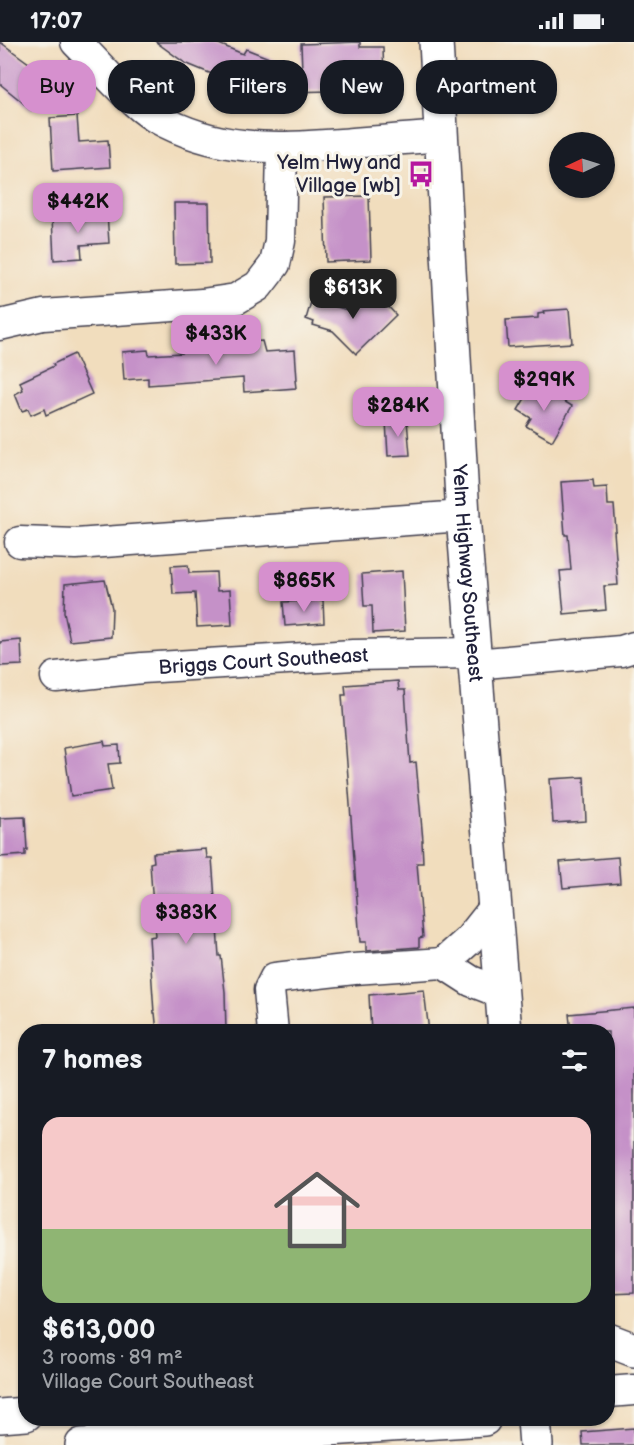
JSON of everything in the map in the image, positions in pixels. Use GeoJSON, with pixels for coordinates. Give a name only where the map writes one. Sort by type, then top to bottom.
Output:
{"type":"FeatureCollection","features":[{"type":"Feature","properties":{"kind":"main road","name":"Yelm Highway Southeast"},"geometry":{"type":"LineString","coordinates":[[436,42],[463,516],[504,1024]]}},
{"type":"Feature","properties":{"kind":"main road"},"geometry":{"type":"LineString","coordinates":[[615,1343],[634,1350]]}},
{"type":"Feature","properties":{"kind":"main road"},"geometry":{"type":"LineString","coordinates":[[0,1416],[18,1415]]}},
{"type":"Feature","properties":{"kind":"main road"},"geometry":{"type":"LineString","coordinates":[[82,1445],[376,1426]]}},
{"type":"Feature","properties":{"kind":"main road"},"geometry":{"type":"LineString","coordinates":[[535,1426],[536,1445]]}},
{"type":"Feature","properties":{"kind":"street"},"geometry":{"type":"LineString","coordinates":[[76,42],[153,116],[216,142],[249,147],[282,148],[441,136]]}},
{"type":"Feature","properties":{"kind":"street"},"geometry":{"type":"LineString","coordinates":[[0,325],[43,315],[236,300],[258,286],[275,264],[280,241],[282,148]]}},
{"type":"Feature","properties":{"kind":"street"},"geometry":{"type":"LineString","coordinates":[[20,542],[76,544],[463,516]]}},
{"type":"Feature","properties":{"kind":"street","name":"Briggs Court Southeast"},"geometry":{"type":"LineString","coordinates":[[56,677],[144,668],[353,655],[473,659],[621,651],[634,647]]}},
{"type":"Feature","properties":{"kind":"street"},"geometry":{"type":"LineString","coordinates":[[443,963],[468,941],[495,907]]}},
{"type":"Feature","properties":{"kind":"street"},"geometry":{"type":"LineString","coordinates":[[272,1024],[269,990],[275,978],[354,969],[443,963],[471,981],[502,993]]}},
{"type":"Feature","properties":{"kind":"street"},"geometry":{"type":"LineString","coordinates":[[615,1391],[634,1390]]}},
{"type":"Feature","properties":{"kind":"building"},"geometry":{"type":"Polygon","coordinates":[[[0,42],[25,60],[18,60],[18,99],[0,84],[0,42]]]}},
{"type":"Feature","properties":{"kind":"building"},"geometry":{"type":"Polygon","coordinates":[[[156,42],[214,42],[243,54],[246,49],[274,60],[207,60],[207,72],[195,67],[195,60],[181,60],[156,42]]]}},
{"type":"Feature","properties":{"kind":"building"},"geometry":{"type":"Polygon","coordinates":[[[360,42],[360,47],[383,47],[383,60],[320,60],[320,91],[308,92],[308,60],[302,60],[301,44],[360,42]]]}},
{"type":"Feature","properties":{"kind":"building"},"geometry":{"type":"Polygon","coordinates":[[[77,116],[79,142],[108,140],[110,167],[53,171],[50,118],[77,116]]]}},
{"type":"Feature","properties":{"kind":"building"},"geometry":{"type":"Polygon","coordinates":[[[369,196],[371,260],[326,262],[324,197],[369,196]]]}},
{"type":"Feature","properties":{"kind":"building"},"geometry":{"type":"Polygon","coordinates":[[[174,203],[209,203],[210,263],[175,264],[174,203]]]}},
{"type":"Feature","properties":{"kind":"building"},"geometry":{"type":"Polygon","coordinates":[[[107,213],[109,243],[81,245],[82,258],[54,260],[52,217],[107,213]]]}},
{"type":"Feature","properties":{"kind":"building"},"geometry":{"type":"Polygon","coordinates":[[[373,290],[396,315],[356,354],[333,331],[313,325],[314,322],[306,319],[311,302],[351,311],[373,290]]]}},
{"type":"Feature","properties":{"kind":"building"},"geometry":{"type":"Polygon","coordinates":[[[569,309],[572,343],[508,347],[506,320],[538,318],[538,314],[544,313],[543,311],[569,309]]]}},
{"type":"Feature","properties":{"kind":"building"},"geometry":{"type":"Polygon","coordinates":[[[262,341],[265,352],[295,350],[296,388],[244,392],[243,378],[148,385],[148,378],[124,380],[122,352],[148,350],[149,355],[182,353],[181,348],[262,341]]]}},
{"type":"Feature","properties":{"kind":"building"},"geometry":{"type":"Polygon","coordinates":[[[74,354],[92,394],[46,415],[44,409],[31,415],[28,409],[22,411],[15,394],[23,390],[20,382],[74,354]]]}},
{"type":"Feature","properties":{"kind":"building"},"geometry":{"type":"Polygon","coordinates":[[[534,383],[572,406],[552,441],[526,426],[531,418],[518,410],[534,383]]]}},
{"type":"Feature","properties":{"kind":"building"},"geometry":{"type":"Polygon","coordinates":[[[407,420],[410,455],[388,456],[386,421],[407,420]]]}},
{"type":"Feature","properties":{"kind":"building"},"geometry":{"type":"Polygon","coordinates":[[[593,480],[594,488],[607,487],[608,505],[614,505],[618,585],[604,586],[606,610],[564,614],[560,571],[571,570],[568,535],[565,535],[561,482],[593,480]]]}},
{"type":"Feature","properties":{"kind":"building"},"geometry":{"type":"Polygon","coordinates":[[[188,565],[189,573],[216,572],[217,591],[230,590],[232,625],[197,627],[195,593],[173,594],[171,566],[188,565]]]}},
{"type":"Feature","properties":{"kind":"building"},"geometry":{"type":"Polygon","coordinates":[[[402,571],[405,631],[373,633],[372,606],[364,606],[362,574],[402,571]]]}},
{"type":"Feature","properties":{"kind":"building"},"geometry":{"type":"Polygon","coordinates":[[[105,580],[112,608],[111,637],[70,641],[64,612],[65,584],[105,580]]]}},
{"type":"Feature","properties":{"kind":"building"},"geometry":{"type":"Polygon","coordinates":[[[323,600],[324,623],[285,626],[283,602],[323,600]]]}},
{"type":"Feature","properties":{"kind":"building"},"geometry":{"type":"Polygon","coordinates":[[[21,640],[22,665],[0,666],[0,642],[21,640]]]}},
{"type":"Feature","properties":{"kind":"building"},"geometry":{"type":"Polygon","coordinates":[[[398,681],[399,690],[405,690],[410,763],[416,762],[423,841],[423,863],[417,863],[423,937],[419,938],[419,947],[366,951],[366,942],[360,942],[342,695],[346,695],[345,685],[398,681]]]}},
{"type":"Feature","properties":{"kind":"building"},"geometry":{"type":"Polygon","coordinates":[[[104,741],[105,746],[119,745],[120,763],[108,764],[112,790],[71,796],[64,748],[104,741]]]}},
{"type":"Feature","properties":{"kind":"building"},"geometry":{"type":"Polygon","coordinates":[[[584,777],[586,821],[553,823],[550,779],[584,777]]]}},
{"type":"Feature","properties":{"kind":"building"},"geometry":{"type":"Polygon","coordinates":[[[25,817],[27,850],[25,850],[25,855],[0,857],[0,818],[25,817]]]}},
{"type":"Feature","properties":{"kind":"building"},"geometry":{"type":"Polygon","coordinates":[[[206,849],[207,858],[212,858],[219,956],[221,956],[225,992],[226,1024],[156,1024],[149,937],[155,936],[150,863],[154,862],[153,853],[206,849]]]}},
{"type":"Feature","properties":{"kind":"building"},"geometry":{"type":"Polygon","coordinates":[[[618,857],[620,883],[563,888],[560,862],[618,857]]]}},
{"type":"Feature","properties":{"kind":"building"},"geometry":{"type":"Polygon","coordinates":[[[424,990],[428,1024],[371,1024],[369,995],[424,990]]]}},
{"type":"Feature","properties":{"kind":"building"},"geometry":{"type":"Polygon","coordinates":[[[634,1008],[634,1293],[615,1294],[615,1024],[570,1024],[569,1014],[634,1008]]]}},
{"type":"Feature","properties":{"kind":"building"},"geometry":{"type":"Polygon","coordinates":[[[634,1428],[634,1445],[583,1445],[582,1432],[634,1428]]]}},
{"type":"Feature","properties":{"kind":"place","name":"Yelm Hwy and Village [wb]"},"geometry":{"type":"Point","coordinates":[421,174]}}]}
